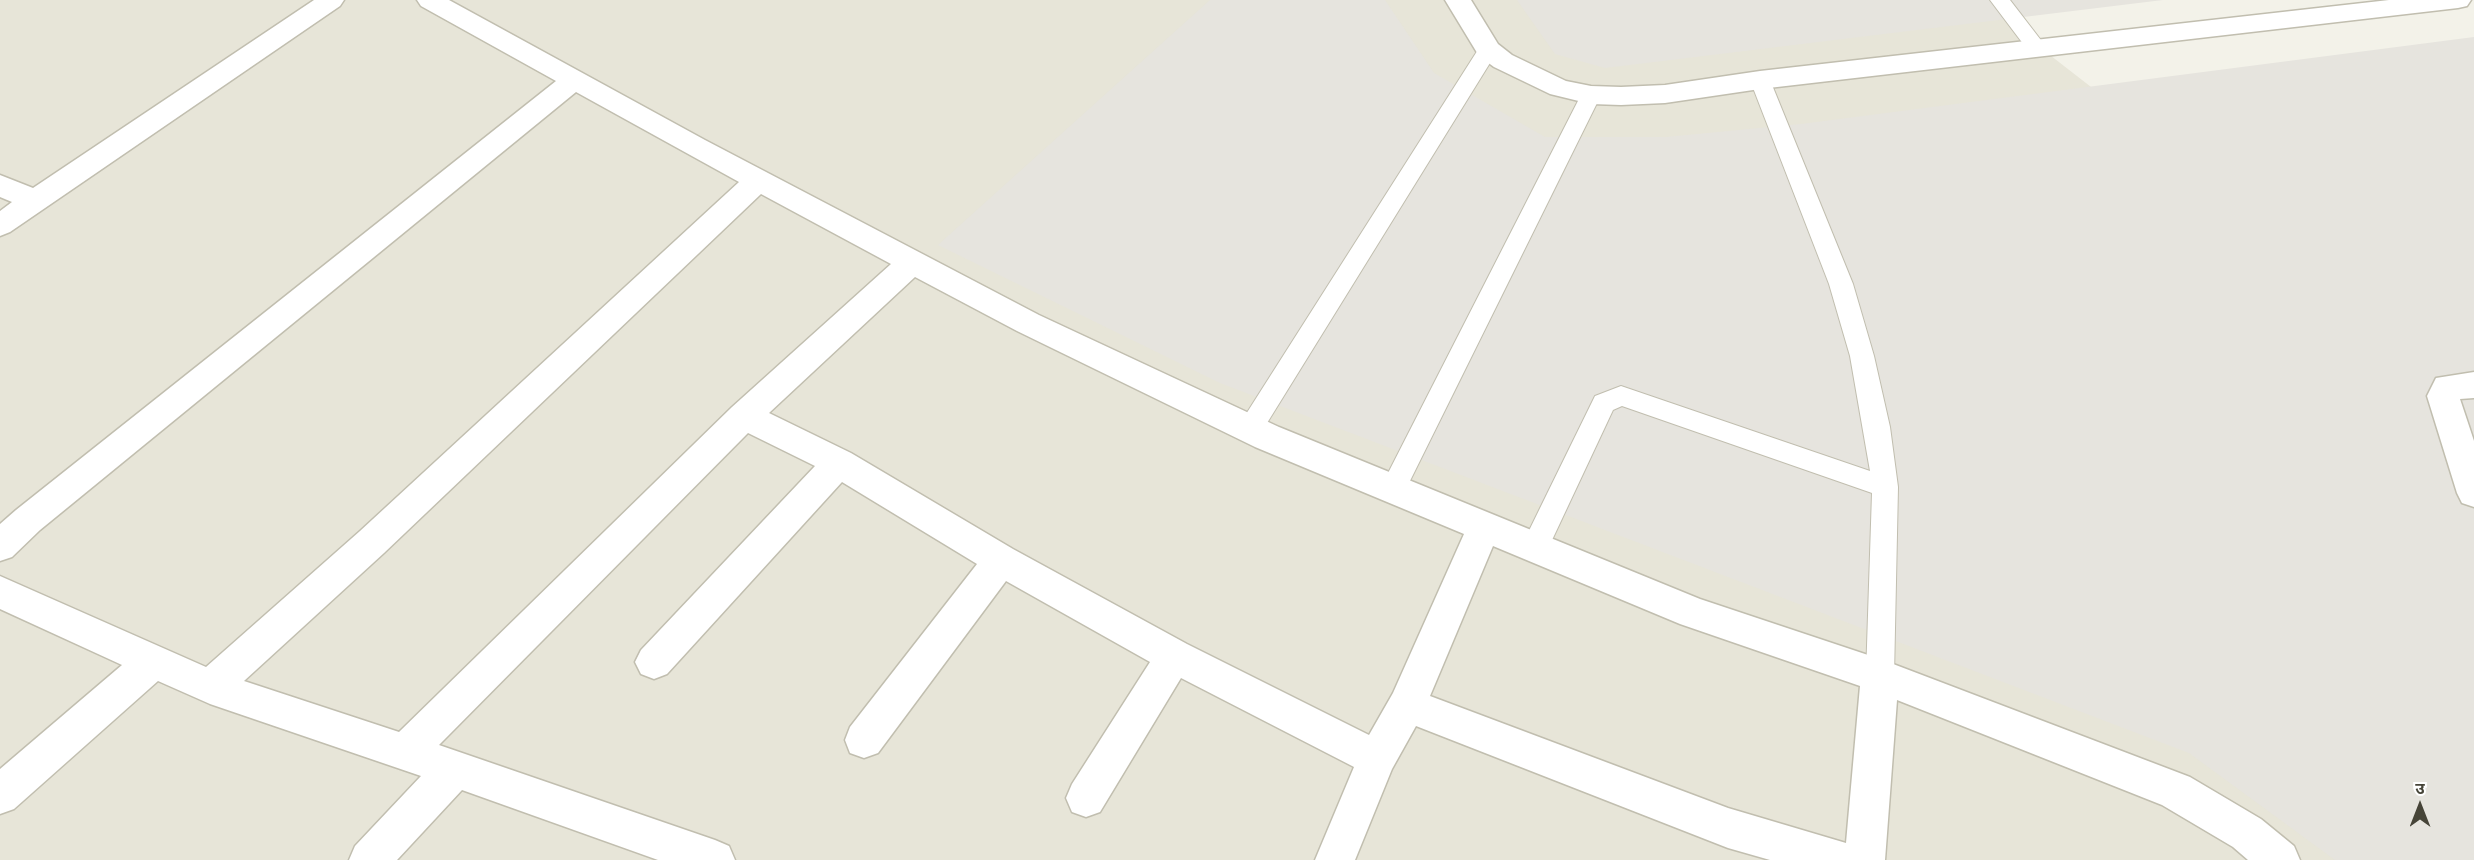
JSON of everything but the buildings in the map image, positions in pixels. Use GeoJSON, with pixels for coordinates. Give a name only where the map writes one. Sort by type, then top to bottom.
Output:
{"type":"FeatureCollection","features":[{"type":"Feature","properties":{"kind":"street"},"geometry":{"type":"LineString","coordinates":[[0,225],[332,0]]}},
{"type":"Feature","properties":{"kind":"street"},"geometry":{"type":"LineString","coordinates":[[430,0],[573,81],[1028,323],[1250,429],[1693,613],[1880,676],[2176,791],[2247,833],[2280,860]]}},
{"type":"Feature","properties":{"kind":"street"},"geometry":{"type":"LineString","coordinates":[[1458,0],[1488,50],[1503,61],[1540,81],[1591,95],[1665,94],[1760,80],[2458,0]]}},
{"type":"Feature","properties":{"kind":"street"},"geometry":{"type":"LineString","coordinates":[[0,546],[28,520],[573,81]]}},
{"type":"Feature","properties":{"kind":"street"},"geometry":{"type":"LineString","coordinates":[[210,687],[372,542],[759,180]]}},
{"type":"Feature","properties":{"kind":"street"},"geometry":{"type":"LineString","coordinates":[[0,186],[35,201]]}},
{"type":"Feature","properties":{"kind":"street"},"geometry":{"type":"LineString","coordinates":[[406,752],[744,416],[912,262]]}},
{"type":"Feature","properties":{"kind":"street"},"geometry":{"type":"LineString","coordinates":[[2474,385],[2447,387],[2443,396],[2474,493]]}},
{"type":"Feature","properties":{"kind":"street"},"geometry":{"type":"LineString","coordinates":[[744,416],[839,463],[1001,560],[1174,656],[1377,759]]}},
{"type":"Feature","properties":{"kind":"street"},"geometry":{"type":"LineString","coordinates":[[654,662],[839,463]]}},
{"type":"Feature","properties":{"kind":"street"},"geometry":{"type":"LineString","coordinates":[[1335,860],[1377,759],[1407,705],[1484,526]]}},
{"type":"Feature","properties":{"kind":"street"},"geometry":{"type":"LineString","coordinates":[[864,740],[1001,560]]}},
{"type":"Feature","properties":{"kind":"street"},"geometry":{"type":"LineString","coordinates":[[0,592],[155,660],[210,687],[406,752],[715,860]]}},
{"type":"Feature","properties":{"kind":"street"},"geometry":{"type":"LineString","coordinates":[[1086,798],[1174,656]]}},
{"type":"Feature","properties":{"kind":"street"},"geometry":{"type":"LineString","coordinates":[[0,795],[155,660]]}},
{"type":"Feature","properties":{"kind":"street"},"geometry":{"type":"LineString","coordinates":[[1865,860],[1880,676]]}},
{"type":"Feature","properties":{"kind":"street"},"geometry":{"type":"LineString","coordinates":[[1407,705],[1728,828],[1839,860]]}},
{"type":"Feature","properties":{"kind":"street"},"geometry":{"type":"LineString","coordinates":[[369,860],[455,769]]}},
{"type":"Feature","properties":{"kind":"lane"},"geometry":{"type":"LineString","coordinates":[[2000,0],[2037,48]]}},
{"type":"Feature","properties":{"kind":"lane"},"geometry":{"type":"LineString","coordinates":[[1250,429],[1488,50]]}},
{"type":"Feature","properties":{"kind":"lane"},"geometry":{"type":"LineString","coordinates":[[1760,80],[1841,284],[1862,356],[1877,427],[1885,488],[1880,676]]}},
{"type":"Feature","properties":{"kind":"lane"},"geometry":{"type":"LineString","coordinates":[[1393,489],[1591,95]]}},
{"type":"Feature","properties":{"kind":"lane"},"geometry":{"type":"LineString","coordinates":[[1535,547],[1604,403],[1621,396],[1885,488]]}},
{"type":"Feature","properties":{"kind":"shaded area"},"geometry":{"type":"Polygon","coordinates":[[[0,0],[1979,0],[2399,326],[2474,860],[0,860],[0,0]]]}},
{"type":"Feature","properties":{"kind":"shaded area"},"geometry":{"type":"Polygon","coordinates":[[[1210,0],[1385,0],[1434,73],[1545,137],[1666,137],[1801,124],[2474,37],[2474,860],[2335,860],[2189,753],[1220,383],[938,245],[1210,0]]]}},
{"type":"Feature","properties":{"kind":"shaded area"},"geometry":{"type":"Polygon","coordinates":[[[1517,0],[2163,0],[1605,68],[1555,54],[1517,0]]]}}]}
